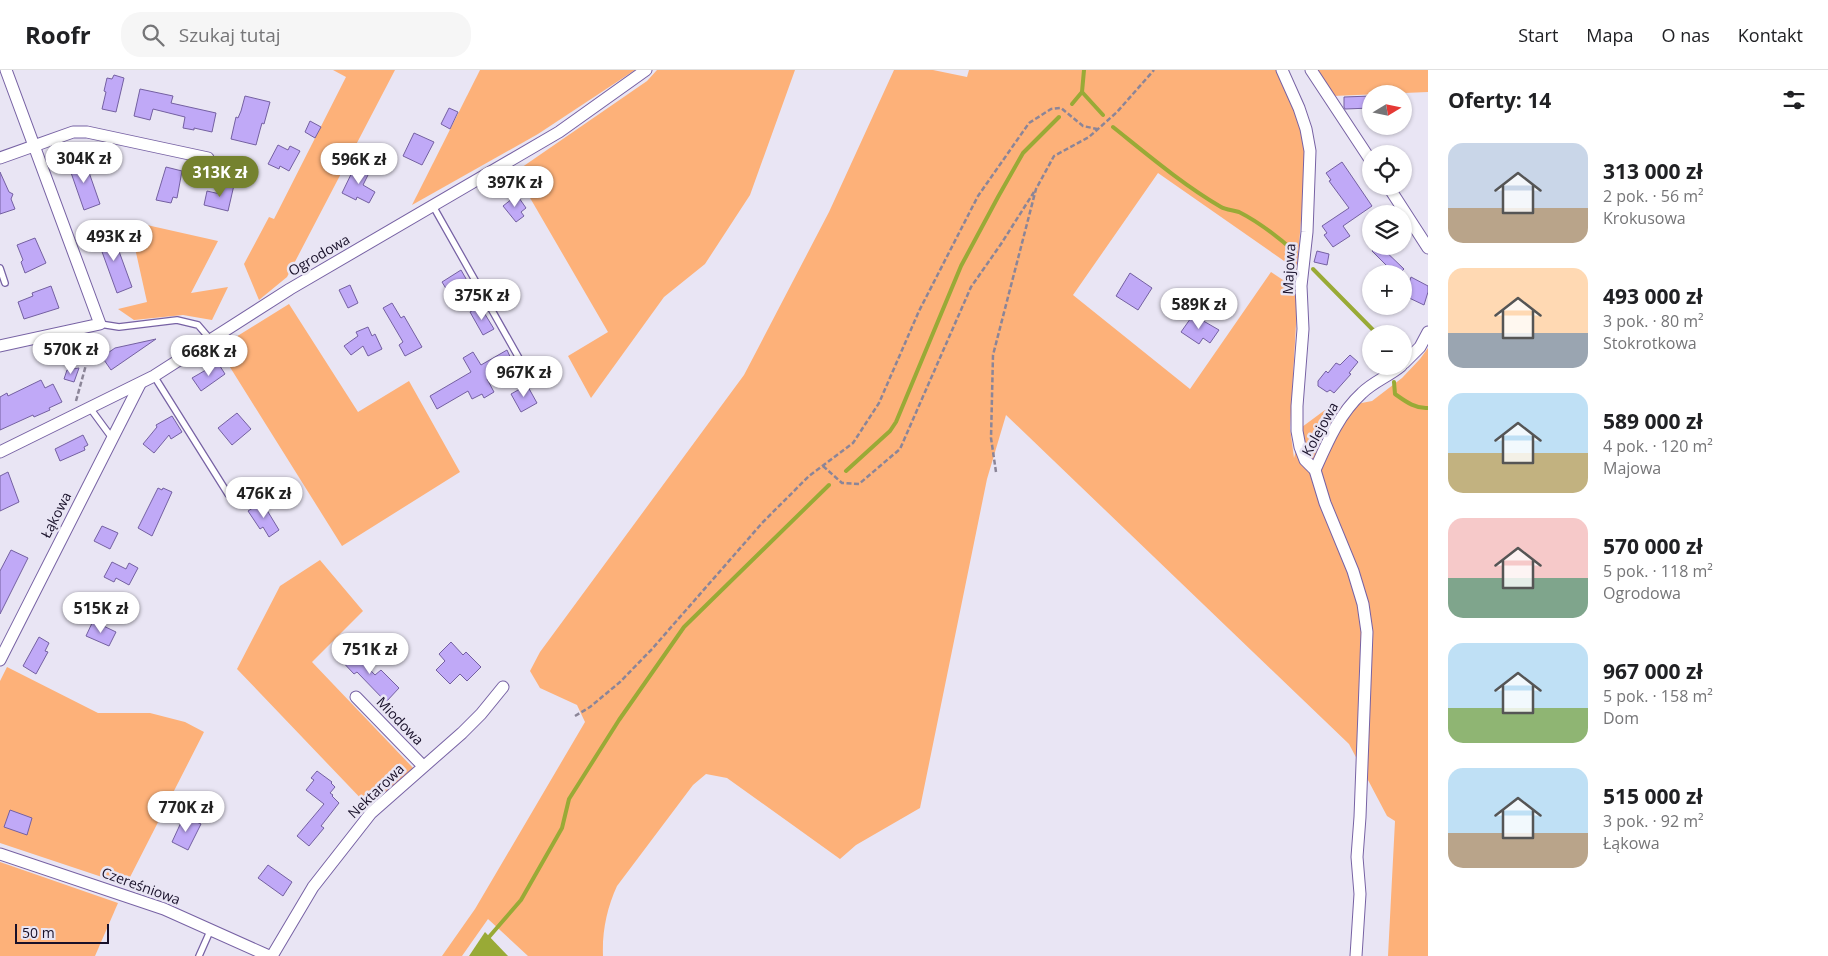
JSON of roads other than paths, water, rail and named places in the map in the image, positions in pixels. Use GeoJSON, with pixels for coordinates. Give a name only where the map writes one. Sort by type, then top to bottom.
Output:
{"type":"FeatureCollection","features":[{"type":"Feature","properties":{"kind":"street"},"geometry":{"type":"LineString","coordinates":[[0,346],[99,324],[6,70]]}},
{"type":"Feature","properties":{"kind":"street","name":"Ogrodowa"},"geometry":{"type":"LineString","coordinates":[[0,452],[154,376],[290,289],[559,132],[646,70]]}},
{"type":"Feature","properties":{"kind":"street","name":"Majowa"},"geometry":{"type":"LineString","coordinates":[[1282,70],[1299,108],[1306,129],[1310,151],[1307,232],[1302,286],[1297,431],[1305,460],[1315,470],[1325,503],[1353,571],[1363,604],[1367,632],[1357,857],[1360,894],[1356,956]]}},
{"type":"Feature","properties":{"kind":"street"},"geometry":{"type":"LineString","coordinates":[[1311,70],[1362,147]]}},
{"type":"Feature","properties":{"kind":"street"},"geometry":{"type":"LineString","coordinates":[[0,158],[72,132],[87,132],[208,158]]}},
{"type":"Feature","properties":{"kind":"street"},"geometry":{"type":"LineString","coordinates":[[1394,195],[1428,248]]}},
{"type":"Feature","properties":{"kind":"street"},"geometry":{"type":"LineString","coordinates":[[1412,355],[1420,347],[1428,332]]}},
{"type":"Feature","properties":{"kind":"street","name":"Kolejowa"},"geometry":{"type":"LineString","coordinates":[[1315,470],[1332,432],[1349,406],[1373,384],[1387,375]]}},
{"type":"Feature","properties":{"kind":"street","name":"Łąkowa"},"geometry":{"type":"LineString","coordinates":[[0,660],[140,384]]}},
{"type":"Feature","properties":{"kind":"street","name":"Nektarowa"},"geometry":{"type":"LineString","coordinates":[[270,956],[313,887],[371,813],[462,733],[481,714],[503,687]]}},
{"type":"Feature","properties":{"kind":"street","name":"Miodowa"},"geometry":{"type":"LineString","coordinates":[[356,697],[423,766]]}},
{"type":"Feature","properties":{"kind":"street","name":"Czereśniowa"},"geometry":{"type":"LineString","coordinates":[[0,854],[145,903],[211,929],[270,956]]}},
{"type":"Feature","properties":{"kind":"lane"},"geometry":{"type":"LineString","coordinates":[[434,206],[524,366]]}},
{"type":"Feature","properties":{"kind":"lane"},"geometry":{"type":"LineString","coordinates":[[0,268],[5,283]]}},
{"type":"Feature","properties":{"kind":"lane"},"geometry":{"type":"LineString","coordinates":[[99,324],[127,327],[177,320],[198,325],[210,339]]}},
{"type":"Feature","properties":{"kind":"lane"},"geometry":{"type":"LineString","coordinates":[[154,376],[228,494]]}},
{"type":"Feature","properties":{"kind":"lane"},"geometry":{"type":"LineString","coordinates":[[90,408],[112,438]]}},
{"type":"Feature","properties":{"kind":"lane"},"geometry":{"type":"LineString","coordinates":[[199,956],[211,929]]}},
{"type":"Feature","properties":{"kind":"waterway"},"geometry":{"type":"LineString","coordinates":[[1084,70],[1082,92],[1103,115]]}},
{"type":"Feature","properties":{"kind":"waterway"},"geometry":{"type":"LineString","coordinates":[[1072,104],[1082,92]]}},
{"type":"Feature","properties":{"kind":"waterway"},"geometry":{"type":"LineString","coordinates":[[846,471],[890,431],[896,422],[961,266],[1023,153],[1059,117]]}},
{"type":"Feature","properties":{"kind":"waterway"},"geometry":{"type":"LineString","coordinates":[[1113,127],[1193,189],[1221,207],[1239,212],[1254,220],[1295,252]]}},
{"type":"Feature","properties":{"kind":"waterway"},"geometry":{"type":"LineString","coordinates":[[1313,269],[1368,325]]}},
{"type":"Feature","properties":{"kind":"waterway"},"geometry":{"type":"LineString","coordinates":[[1394,382],[1395,394],[1414,406],[1428,408]]}},
{"type":"Feature","properties":{"kind":"waterway"},"geometry":{"type":"LineString","coordinates":[[489,937],[521,900],[562,828],[569,799],[619,720],[684,627],[829,485]]}}]}
